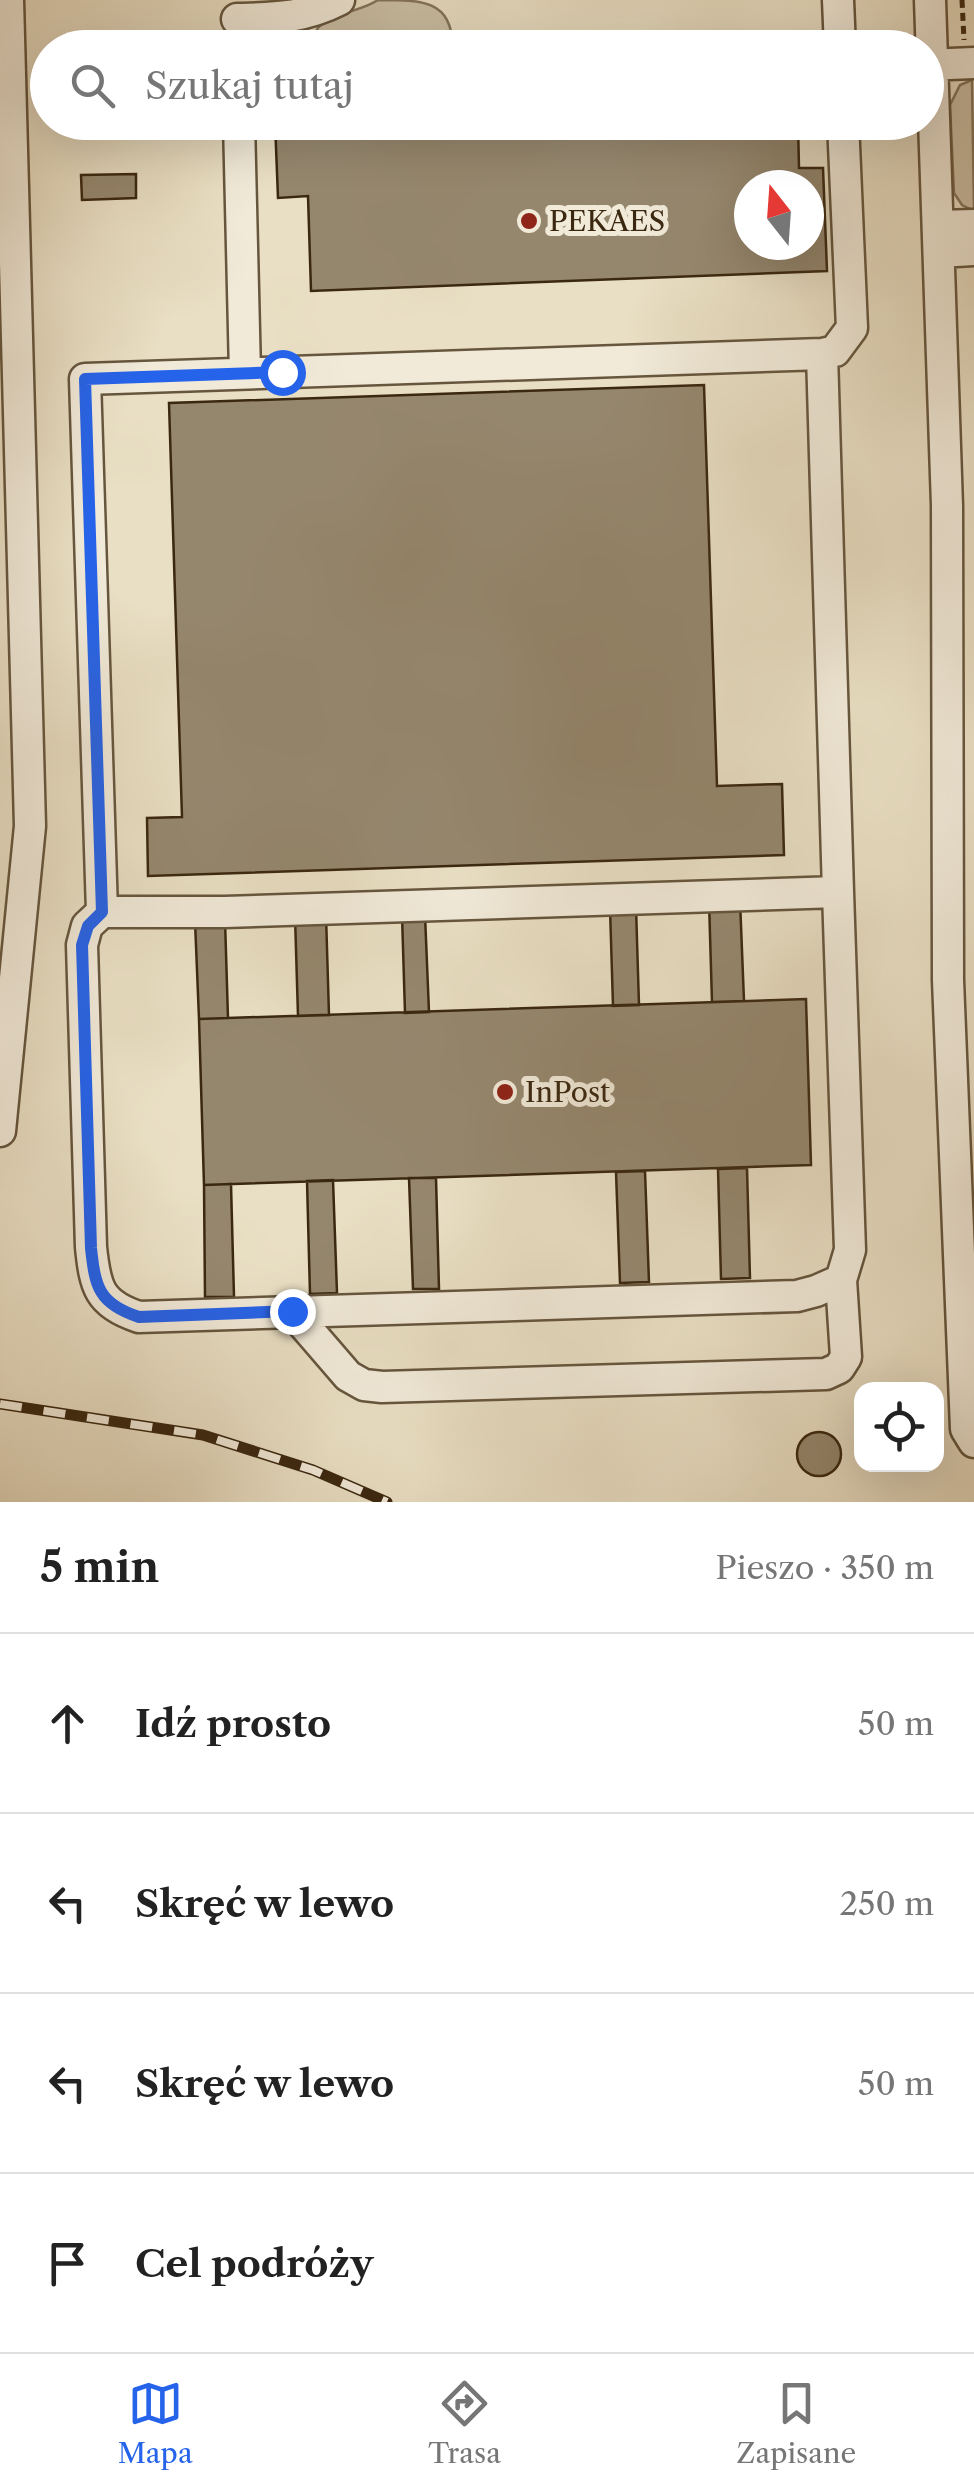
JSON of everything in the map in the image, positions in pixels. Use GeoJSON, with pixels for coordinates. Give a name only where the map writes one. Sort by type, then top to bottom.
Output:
{"type":"FeatureCollection","features":[{"type":"Feature","properties":{"kind":"street"},"geometry":{"type":"LineString","coordinates":[[0,1131],[15,825],[8,0]]}},
{"type":"Feature","properties":{"kind":"street"},"geometry":{"type":"LineString","coordinates":[[235,22],[283,9],[326,7],[339,0]]}},
{"type":"Feature","properties":{"kind":"street"},"geometry":{"type":"LineString","coordinates":[[838,0],[839,30]]}},
{"type":"Feature","properties":{"kind":"street"},"geometry":{"type":"LineString","coordinates":[[930,0],[930,30]]}},
{"type":"Feature","properties":{"kind":"street"},"geometry":{"type":"LineString","coordinates":[[944,61],[969,55]]}},
{"type":"Feature","properties":{"kind":"street"},"geometry":{"type":"LineString","coordinates":[[239,140],[245,373]]}},
{"type":"Feature","properties":{"kind":"street"},"geometry":{"type":"LineString","coordinates":[[102,912],[85,379],[835,351],[852,328],[844,140]]}},
{"type":"Feature","properties":{"kind":"street"},"geometry":{"type":"LineString","coordinates":[[934,140],[961,506],[956,966],[970,1435]]}},
{"type":"Feature","properties":{"kind":"street"},"geometry":{"type":"LineString","coordinates":[[939,239],[974,225]]}},
{"type":"Feature","properties":{"kind":"street"},"geometry":{"type":"LineString","coordinates":[[939,239],[974,250]]}},
{"type":"Feature","properties":{"kind":"street"},"geometry":{"type":"LineString","coordinates":[[292,1311],[348,1376],[364,1385],[826,1374],[846,1358],[842,1280],[850,1250],[822,354]]}},
{"type":"Feature","properties":{"kind":"street"},"geometry":{"type":"LineString","coordinates":[[838,892],[225,912],[102,912],[88,926],[82,945],[91,1248],[94,1275],[103,1298],[118,1310],[139,1317],[797,1296],[842,1280]]}},
{"type":"Feature","properties":{"kind":"path"},"geometry":{"type":"LineString","coordinates":[[962,0],[969,55]]}},
{"type":"Feature","properties":{"kind":"shaded area"},"geometry":{"type":"Polygon","coordinates":[[[378,0],[421,2],[441,11],[451,30],[317,30],[328,20],[378,0]]]}},
{"type":"Feature","properties":{"kind":"shaded area"},"geometry":{"type":"Polygon","coordinates":[[[972,80],[974,211],[962,205],[954,193],[950,105],[960,85],[972,80]]]}},
{"type":"Feature","properties":{"kind":"building","name":"PEKAES"},"geometry":{"type":"Polygon","coordinates":[[[276,140],[798,140],[799,168],[823,168],[734,170],[734,260],[824,260],[824,194],[827,271],[311,291],[308,196],[278,198],[276,140]]]}},
{"type":"Feature","properties":{"kind":"building"},"geometry":{"type":"Polygon","coordinates":[[[136,174],[136,198],[82,200],[81,175],[136,174]]]}},
{"type":"Feature","properties":{"kind":"building"},"geometry":{"type":"Polygon","coordinates":[[[704,385],[717,786],[782,784],[784,855],[148,876],[147,818],[182,817],[169,403],[704,385]]]}},
{"type":"Feature","properties":{"kind":"building"},"geometry":{"type":"Polygon","coordinates":[[[740,900],[744,1001],[712,1002],[709,901],[740,900]]]}},
{"type":"Feature","properties":{"kind":"building"},"geometry":{"type":"Polygon","coordinates":[[[636,907],[639,1005],[613,1006],[610,908],[636,907]]]}},
{"type":"Feature","properties":{"kind":"building"},"geometry":{"type":"Polygon","coordinates":[[[326,915],[329,1015],[298,1016],[295,916],[326,915]]]}},
{"type":"Feature","properties":{"kind":"building"},"geometry":{"type":"Polygon","coordinates":[[[402,915],[425,915],[429,1012],[405,1013],[402,915]]]}},
{"type":"Feature","properties":{"kind":"building"},"geometry":{"type":"Polygon","coordinates":[[[225,920],[228,1018],[199,1019],[195,921],[225,920]]]}},
{"type":"Feature","properties":{"kind":"building","name":"InPost"},"geometry":{"type":"Polygon","coordinates":[[[806,999],[811,1165],[204,1185],[199,1019],[806,999]]]}},
{"type":"Feature","properties":{"kind":"building"},"geometry":{"type":"Polygon","coordinates":[[[747,1168],[750,1278],[721,1279],[718,1169],[747,1168]]]}},
{"type":"Feature","properties":{"kind":"building"},"geometry":{"type":"Polygon","coordinates":[[[645,1171],[649,1282],[620,1283],[616,1172],[645,1171]]]}},
{"type":"Feature","properties":{"kind":"building"},"geometry":{"type":"Polygon","coordinates":[[[409,1178],[436,1178],[439,1289],[413,1289],[409,1178]]]}},
{"type":"Feature","properties":{"kind":"building"},"geometry":{"type":"Polygon","coordinates":[[[333,1180],[337,1293],[310,1294],[307,1181],[333,1180]]]}},
{"type":"Feature","properties":{"kind":"building"},"geometry":{"type":"Polygon","coordinates":[[[231,1184],[234,1297],[205,1297],[204,1185],[231,1184]]]}},
{"type":"Feature","properties":{"kind":"building"},"geometry":{"type":"Polygon","coordinates":[[[819,1432],[835,1438],[841,1454],[835,1470],[819,1476],[803,1470],[797,1454],[803,1438],[819,1432]]]}},
{"type":"Feature","properties":{"kind":"railway"},"geometry":{"type":"LineString","coordinates":[[0,1404],[203,1435],[313,1470],[387,1502]]}},
{"type":"Feature","properties":{"kind":"place","name":"PEKAES"},"geometry":{"type":"Point","coordinates":[529,221]}},
{"type":"Feature","properties":{"kind":"place","name":"InPost"},"geometry":{"type":"Point","coordinates":[505,1092]}},
{"type":"Feature","properties":{"kind":"route"},"geometry":{"type":"LineString","coordinates":[[282,372],[85,379],[102,912],[88,926],[82,945],[91,1248],[94,1275],[103,1298],[118,1310],[139,1317],[292,1311]]}}]}
